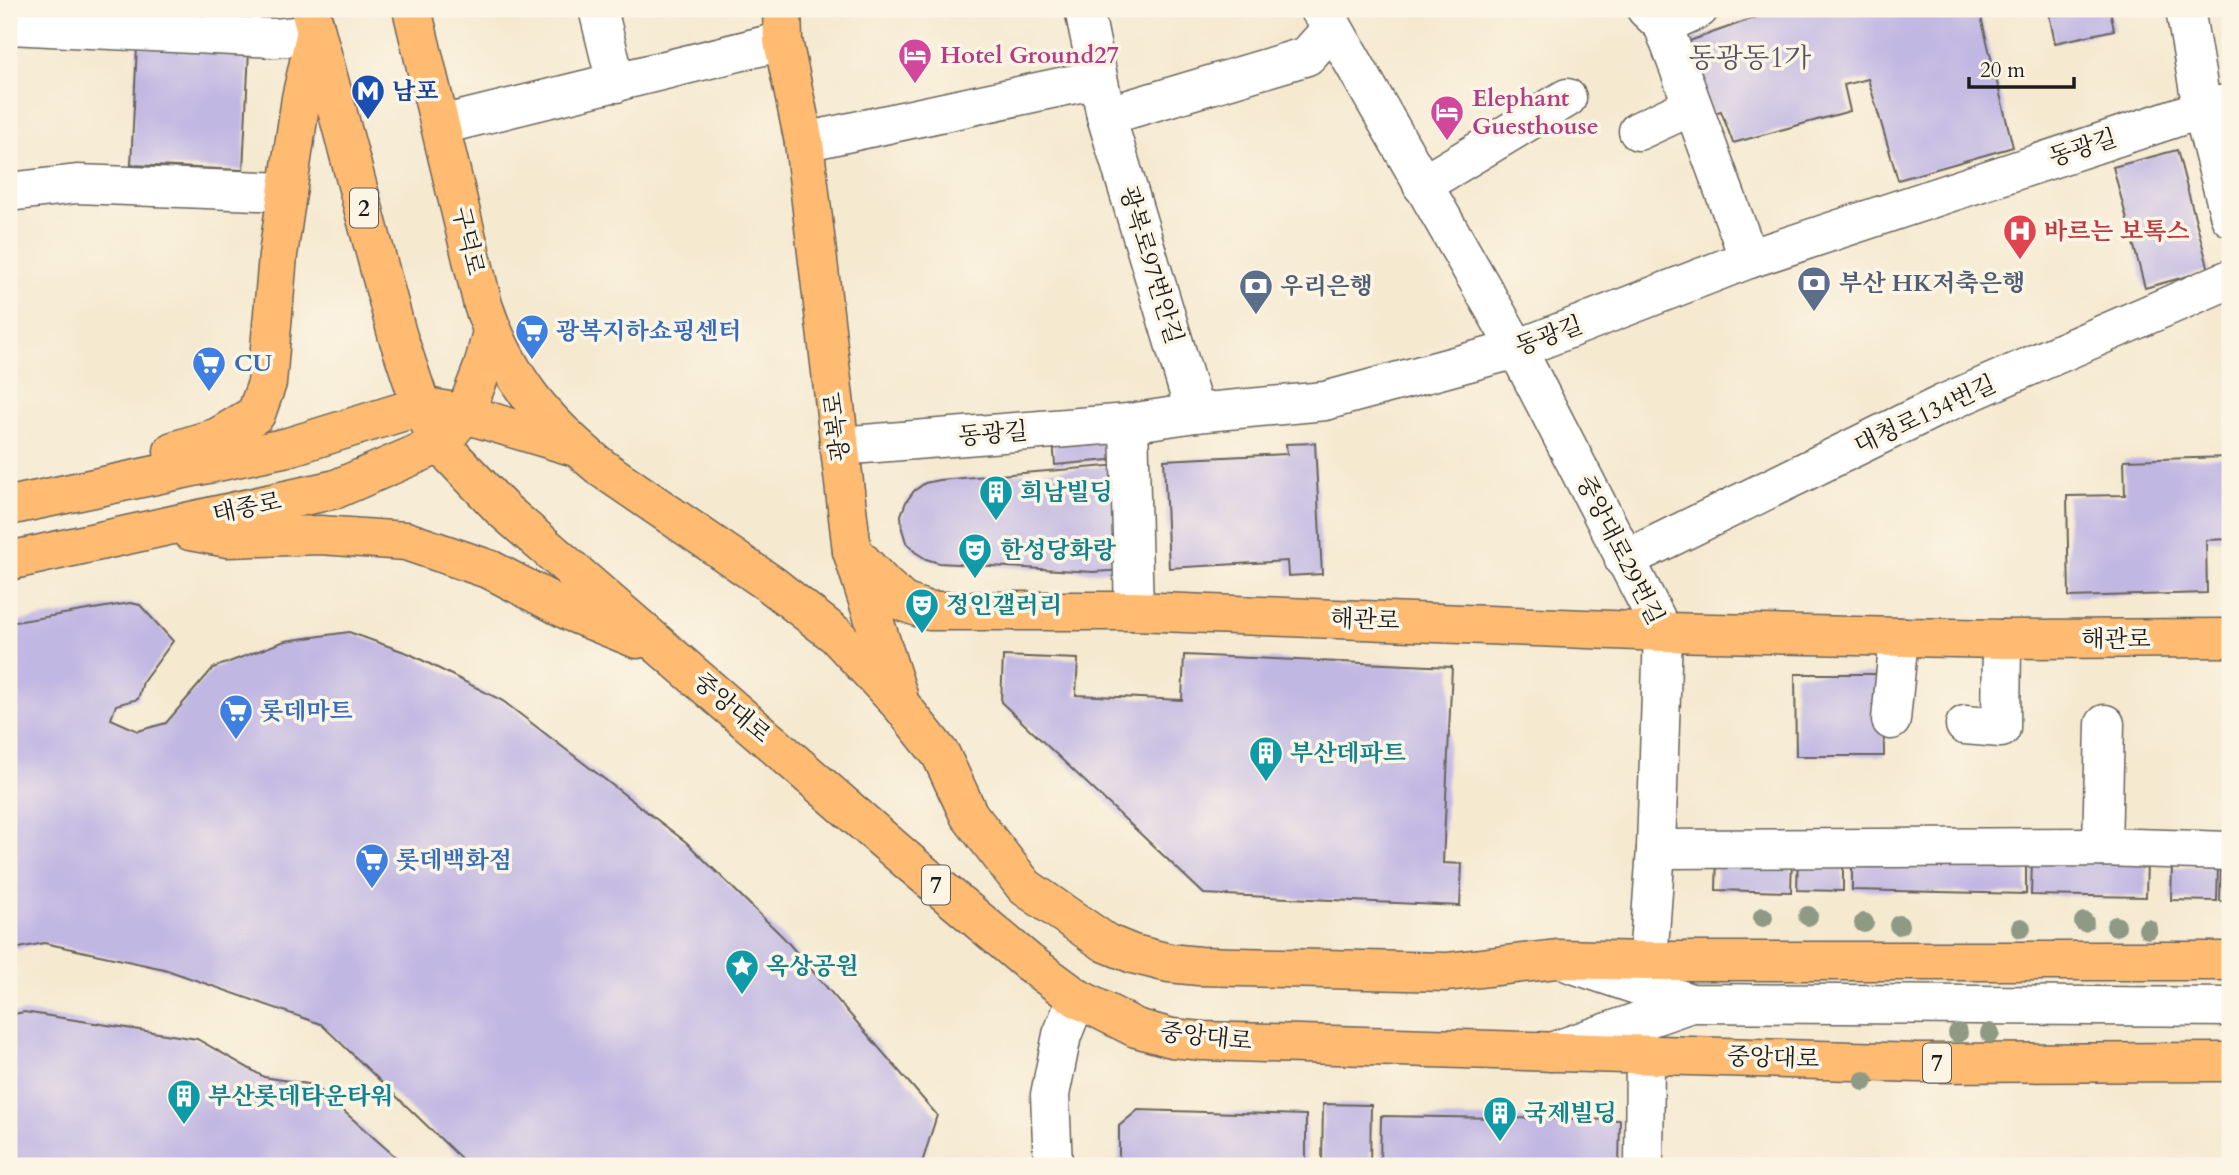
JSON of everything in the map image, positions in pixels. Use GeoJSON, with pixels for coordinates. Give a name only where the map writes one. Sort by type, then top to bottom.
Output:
{"type":"FeatureCollection","features":[{"type":"Feature","properties":{"kind":"main road","name":"구덕로"},"geometry":{"type":"LineString","coordinates":[[412,9],[469,248],[492,332],[507,364],[529,398],[577,448]]}},
{"type":"Feature","properties":{"kind":"main road"},"geometry":{"type":"LineString","coordinates":[[115,485],[172,452],[218,437],[256,414],[267,383],[278,255],[313,21]]}},
{"type":"Feature","properties":{"kind":"main road","name":"2"},"geometry":{"type":"LineString","coordinates":[[313,21],[397,334],[421,406]]}},
{"type":"Feature","properties":{"kind":"main road","name":"광복로"},"geometry":{"type":"LineString","coordinates":[[783,25],[804,142],[852,551],[901,705]]}},
{"type":"Feature","properties":{"kind":"main road","name":"태종로"},"geometry":{"type":"LineString","coordinates":[[9,561],[336,489],[440,444],[465,414],[483,367],[492,332]]}},
{"type":"Feature","properties":{"kind":"main road","name":"태종로"},"geometry":{"type":"LineString","coordinates":[[9,506],[288,447],[421,406],[465,414],[577,448]]}},
{"type":"Feature","properties":{"kind":"main road","name":"중앙대로"},"geometry":{"type":"LineString","coordinates":[[421,406],[440,444],[502,509],[909,863],[1028,962],[1077,998],[1136,1028],[1172,1038],[1202,1041],[1551,1052],[1918,1063],[2230,1062]]}},
{"type":"Feature","properties":{"kind":"main road"},"geometry":{"type":"LineString","coordinates":[[577,448],[603,469],[772,585],[836,635],[901,705],[940,755],[969,815],[1025,887],[1106,943],[1133,954],[1169,963],[1199,966],[1434,972],[1557,959],[2230,961]]}},
{"type":"Feature","properties":{"kind":"main road"},"geometry":{"type":"LineString","coordinates":[[164,526],[228,538],[320,535],[406,541],[491,570],[573,614],[664,649]]}},
{"type":"Feature","properties":{"kind":"main road","name":"해관로"},"geometry":{"type":"LineString","coordinates":[[852,551],[903,602],[929,611],[1134,611],[1662,632],[1899,637],[2230,638]]}},
{"type":"Feature","properties":{"kind":"street"},"geometry":{"type":"LineString","coordinates":[[598,9],[615,83]]}},
{"type":"Feature","properties":{"kind":"street","name":"광복로97번안길"},"geometry":{"type":"LineString","coordinates":[[1084,9],[1106,116],[1195,413]]}},
{"type":"Feature","properties":{"kind":"street"},"geometry":{"type":"LineString","coordinates":[[1699,9],[1655,17],[1692,106],[1749,259]]}},
{"type":"Feature","properties":{"kind":"street"},"geometry":{"type":"LineString","coordinates":[[2185,9],[2216,106],[2230,216]]}},
{"type":"Feature","properties":{"kind":"street"},"geometry":{"type":"LineString","coordinates":[[9,25],[80,18],[275,38],[313,21]]}},
{"type":"Feature","properties":{"kind":"street"},"geometry":{"type":"LineString","coordinates":[[1106,116],[1307,56],[1326,18]]}},
{"type":"Feature","properties":{"kind":"street","name":"중앙대로29번길"},"geometry":{"type":"LineString","coordinates":[[1326,18],[1517,349],[1662,632],[1656,849],[1648,961]]}},
{"type":"Feature","properties":{"kind":"street"},"geometry":{"type":"LineString","coordinates":[[441,125],[615,83],[783,25]]}},
{"type":"Feature","properties":{"kind":"street"},"geometry":{"type":"LineString","coordinates":[[804,142],[1098,79]]}},
{"type":"Feature","properties":{"kind":"street"},"geometry":{"type":"LineString","coordinates":[[1422,185],[1567,98]]}},
{"type":"Feature","properties":{"kind":"street"},"geometry":{"type":"LineString","coordinates":[[1638,131],[1692,106]]}},
{"type":"Feature","properties":{"kind":"street","name":"동광길"},"geometry":{"type":"LineString","coordinates":[[839,446],[1129,423],[1195,413],[1325,401],[1517,349],[1749,259],[2216,106]]}},
{"type":"Feature","properties":{"kind":"street"},"geometry":{"type":"LineString","coordinates":[[9,192],[78,184],[287,192]]}},
{"type":"Feature","properties":{"kind":"street","name":"대청로134번길"},"geometry":{"type":"LineString","coordinates":[[1624,560],[1943,404],[2230,279]]}},
{"type":"Feature","properties":{"kind":"street"},"geometry":{"type":"LineString","coordinates":[[1129,423],[1134,611]]}},
{"type":"Feature","properties":{"kind":"street"},"geometry":{"type":"LineString","coordinates":[[1891,720],[1899,637]]}},
{"type":"Feature","properties":{"kind":"street"},"geometry":{"type":"LineString","coordinates":[[1965,725],[2001,728],[2002,639]]}},
{"type":"Feature","properties":{"kind":"street"},"geometry":{"type":"LineString","coordinates":[[2102,847],[2105,724]]}},
{"type":"Feature","properties":{"kind":"street"},"geometry":{"type":"LineString","coordinates":[[1656,849],[2102,847],[2230,851]]}},
{"type":"Feature","properties":{"kind":"street"},"geometry":{"type":"LineString","coordinates":[[1557,959],[1691,1003],[2230,1007]]}},
{"type":"Feature","properties":{"kind":"street"},"geometry":{"type":"LineString","coordinates":[[1053,1166],[1050,1095],[1062,1035],[1077,998]]}},
{"type":"Feature","properties":{"kind":"street"},"geometry":{"type":"LineString","coordinates":[[1551,1052],[1691,1003]]}},
{"type":"Feature","properties":{"kind":"street"},"geometry":{"type":"LineString","coordinates":[[1644,1166],[1645,1054]]}},
{"type":"Feature","properties":{"kind":"building"},"geometry":{"type":"Polygon","coordinates":[[[1779,9],[1979,9],[2013,147],[1898,180],[1868,79],[1844,85],[1850,111],[1733,143],[1721,111],[1704,116],[1684,43],[1779,9]]]}},
{"type":"Feature","properties":{"kind":"building"},"geometry":{"type":"Polygon","coordinates":[[[2048,9],[2110,9],[2114,30],[2055,43],[2048,9]]]}},
{"type":"Feature","properties":{"kind":"building"},"geometry":{"type":"Polygon","coordinates":[[[137,46],[249,51],[243,170],[131,165],[137,46]]]}},
{"type":"Feature","properties":{"kind":"building"},"geometry":{"type":"Polygon","coordinates":[[[2177,150],[2209,270],[2145,288],[2113,167],[2177,150]]]}},
{"type":"Feature","properties":{"kind":"building"},"geometry":{"type":"Polygon","coordinates":[[[1118,435],[1120,459],[1055,465],[1053,440],[1118,435]]]}},
{"type":"Feature","properties":{"kind":"building"},"geometry":{"type":"Polygon","coordinates":[[[1315,443],[1322,574],[1288,576],[1287,561],[1169,568],[1164,460],[1287,454],[1286,444],[1315,443]]]}},
{"type":"Feature","properties":{"kind":"building"},"geometry":{"type":"Polygon","coordinates":[[[2230,457],[2230,539],[2206,540],[2207,593],[2069,597],[2067,496],[2125,495],[2124,460],[2230,457]]]}},
{"type":"Feature","properties":{"kind":"building","name":"희남빌딩"},"geometry":{"type":"Polygon","coordinates":[[[1120,465],[1125,570],[1093,572],[939,563],[915,552],[906,542],[901,515],[914,491],[925,483],[1120,465]]]}},
{"type":"Feature","properties":{"kind":"building","name":"롯데백화점"},"geometry":{"type":"Polygon","coordinates":[[[130,603],[140,605],[173,641],[143,682],[138,699],[116,705],[111,719],[138,731],[166,723],[213,668],[285,641],[349,632],[410,654],[503,701],[686,842],[784,938],[937,1115],[921,1166],[469,1166],[321,1024],[164,969],[44,943],[9,950],[9,623],[130,603]]]}},
{"type":"Feature","properties":{"kind":"building","name":"부산데파트"},"geometry":{"type":"Polygon","coordinates":[[[1184,655],[1452,667],[1443,863],[1462,864],[1460,906],[1204,894],[1001,702],[1003,656],[1078,659],[1076,695],[1182,700],[1184,655]]]}},
{"type":"Feature","properties":{"kind":"building"},"geometry":{"type":"Polygon","coordinates":[[[1795,674],[1883,674],[1884,756],[1796,756],[1795,674]]]}},
{"type":"Feature","properties":{"kind":"building"},"geometry":{"type":"Polygon","coordinates":[[[1852,855],[1942,856],[1942,869],[1944,857],[2026,860],[2026,894],[1852,890],[1852,855]]]}},
{"type":"Feature","properties":{"kind":"building"},"geometry":{"type":"Polygon","coordinates":[[[1717,856],[1792,857],[1791,892],[1716,890],[1717,856]]]}},
{"type":"Feature","properties":{"kind":"building"},"geometry":{"type":"Polygon","coordinates":[[[1798,856],[1843,857],[1843,891],[1797,890],[1798,856]]]}},
{"type":"Feature","properties":{"kind":"building"},"geometry":{"type":"Polygon","coordinates":[[[2032,860],[2147,861],[2146,897],[2031,895],[2032,860]]]}},
{"type":"Feature","properties":{"kind":"building"},"geometry":{"type":"Polygon","coordinates":[[[2172,867],[2218,867],[2217,901],[2171,900],[2172,867]]]}},
{"type":"Feature","properties":{"kind":"building"},"geometry":{"type":"Polygon","coordinates":[[[2221,868],[2230,868],[2230,902],[2220,901],[2221,868]]]}},
{"type":"Feature","properties":{"kind":"building","name":"부산롯데타운타워"},"geometry":{"type":"Polygon","coordinates":[[[24,1012],[197,1039],[264,1077],[314,1085],[406,1166],[9,1166],[9,1015],[24,1012]]]}},
{"type":"Feature","properties":{"kind":"building"},"geometry":{"type":"Polygon","coordinates":[[[1323,1104],[1371,1105],[1370,1166],[1322,1166],[1323,1104]]]}},
{"type":"Feature","properties":{"kind":"building"},"geometry":{"type":"Polygon","coordinates":[[[1138,1110],[1306,1115],[1306,1166],[1119,1166],[1119,1126],[1138,1110]]]}},
{"type":"Feature","properties":{"kind":"building","name":"국제빌딩"},"geometry":{"type":"Polygon","coordinates":[[[1381,1116],[1620,1120],[1619,1166],[1380,1166],[1381,1116]]]}},
{"type":"Feature","properties":{"kind":"place","name":"Hotel Ground27"},"geometry":{"type":"Point","coordinates":[915,85]}},
{"type":"Feature","properties":{"kind":"place","name":"남포"},"geometry":{"type":"Point","coordinates":[368,121]}},
{"type":"Feature","properties":{"kind":"place","name":"Elephant Guesthouse"},"geometry":{"type":"Point","coordinates":[1447,142]}},
{"type":"Feature","properties":{"kind":"place","name":"바르는 보톡스"},"geometry":{"type":"Point","coordinates":[2020,261]}},
{"type":"Feature","properties":{"kind":"place","name":"부산 HK저축은행"},"geometry":{"type":"Point","coordinates":[1814,313]}},
{"type":"Feature","properties":{"kind":"place","name":"우리은행"},"geometry":{"type":"Point","coordinates":[1256,316]}},
{"type":"Feature","properties":{"kind":"place","name":"광복지하쇼핑센터"},"geometry":{"type":"Point","coordinates":[532,361]}},
{"type":"Feature","properties":{"kind":"place","name":"CU"},"geometry":{"type":"Point","coordinates":[209,393]}},
{"type":"Feature","properties":{"kind":"place","name":"희남빌딩"},"geometry":{"type":"Point","coordinates":[996,522]}},
{"type":"Feature","properties":{"kind":"place","name":"한성당화랑"},"geometry":{"type":"Point","coordinates":[975,580]}},
{"type":"Feature","properties":{"kind":"place","name":"정인갤러리"},"geometry":{"type":"Point","coordinates":[922,635]}},
{"type":"Feature","properties":{"kind":"place","name":"롯데마트"},"geometry":{"type":"Point","coordinates":[236,741]}},
{"type":"Feature","properties":{"kind":"place","name":"부산데파트"},"geometry":{"type":"Point","coordinates":[1266,783]}},
{"type":"Feature","properties":{"kind":"place","name":"롯데백화점"},"geometry":{"type":"Point","coordinates":[372,890]}},
{"type":"Feature","properties":{"kind":"place","name":"옥상공원"},"geometry":{"type":"Point","coordinates":[742,996]}},
{"type":"Feature","properties":{"kind":"place","name":"부산롯데타운타워"},"geometry":{"type":"Point","coordinates":[184,1126]}},
{"type":"Feature","properties":{"kind":"place","name":"국제빌딩"},"geometry":{"type":"Point","coordinates":[1500,1143]}},
{"type":"Feature","properties":{"kind":"district","name":"동광동1가"},"geometry":{"type":"Point","coordinates":[1750,58]}}]}
